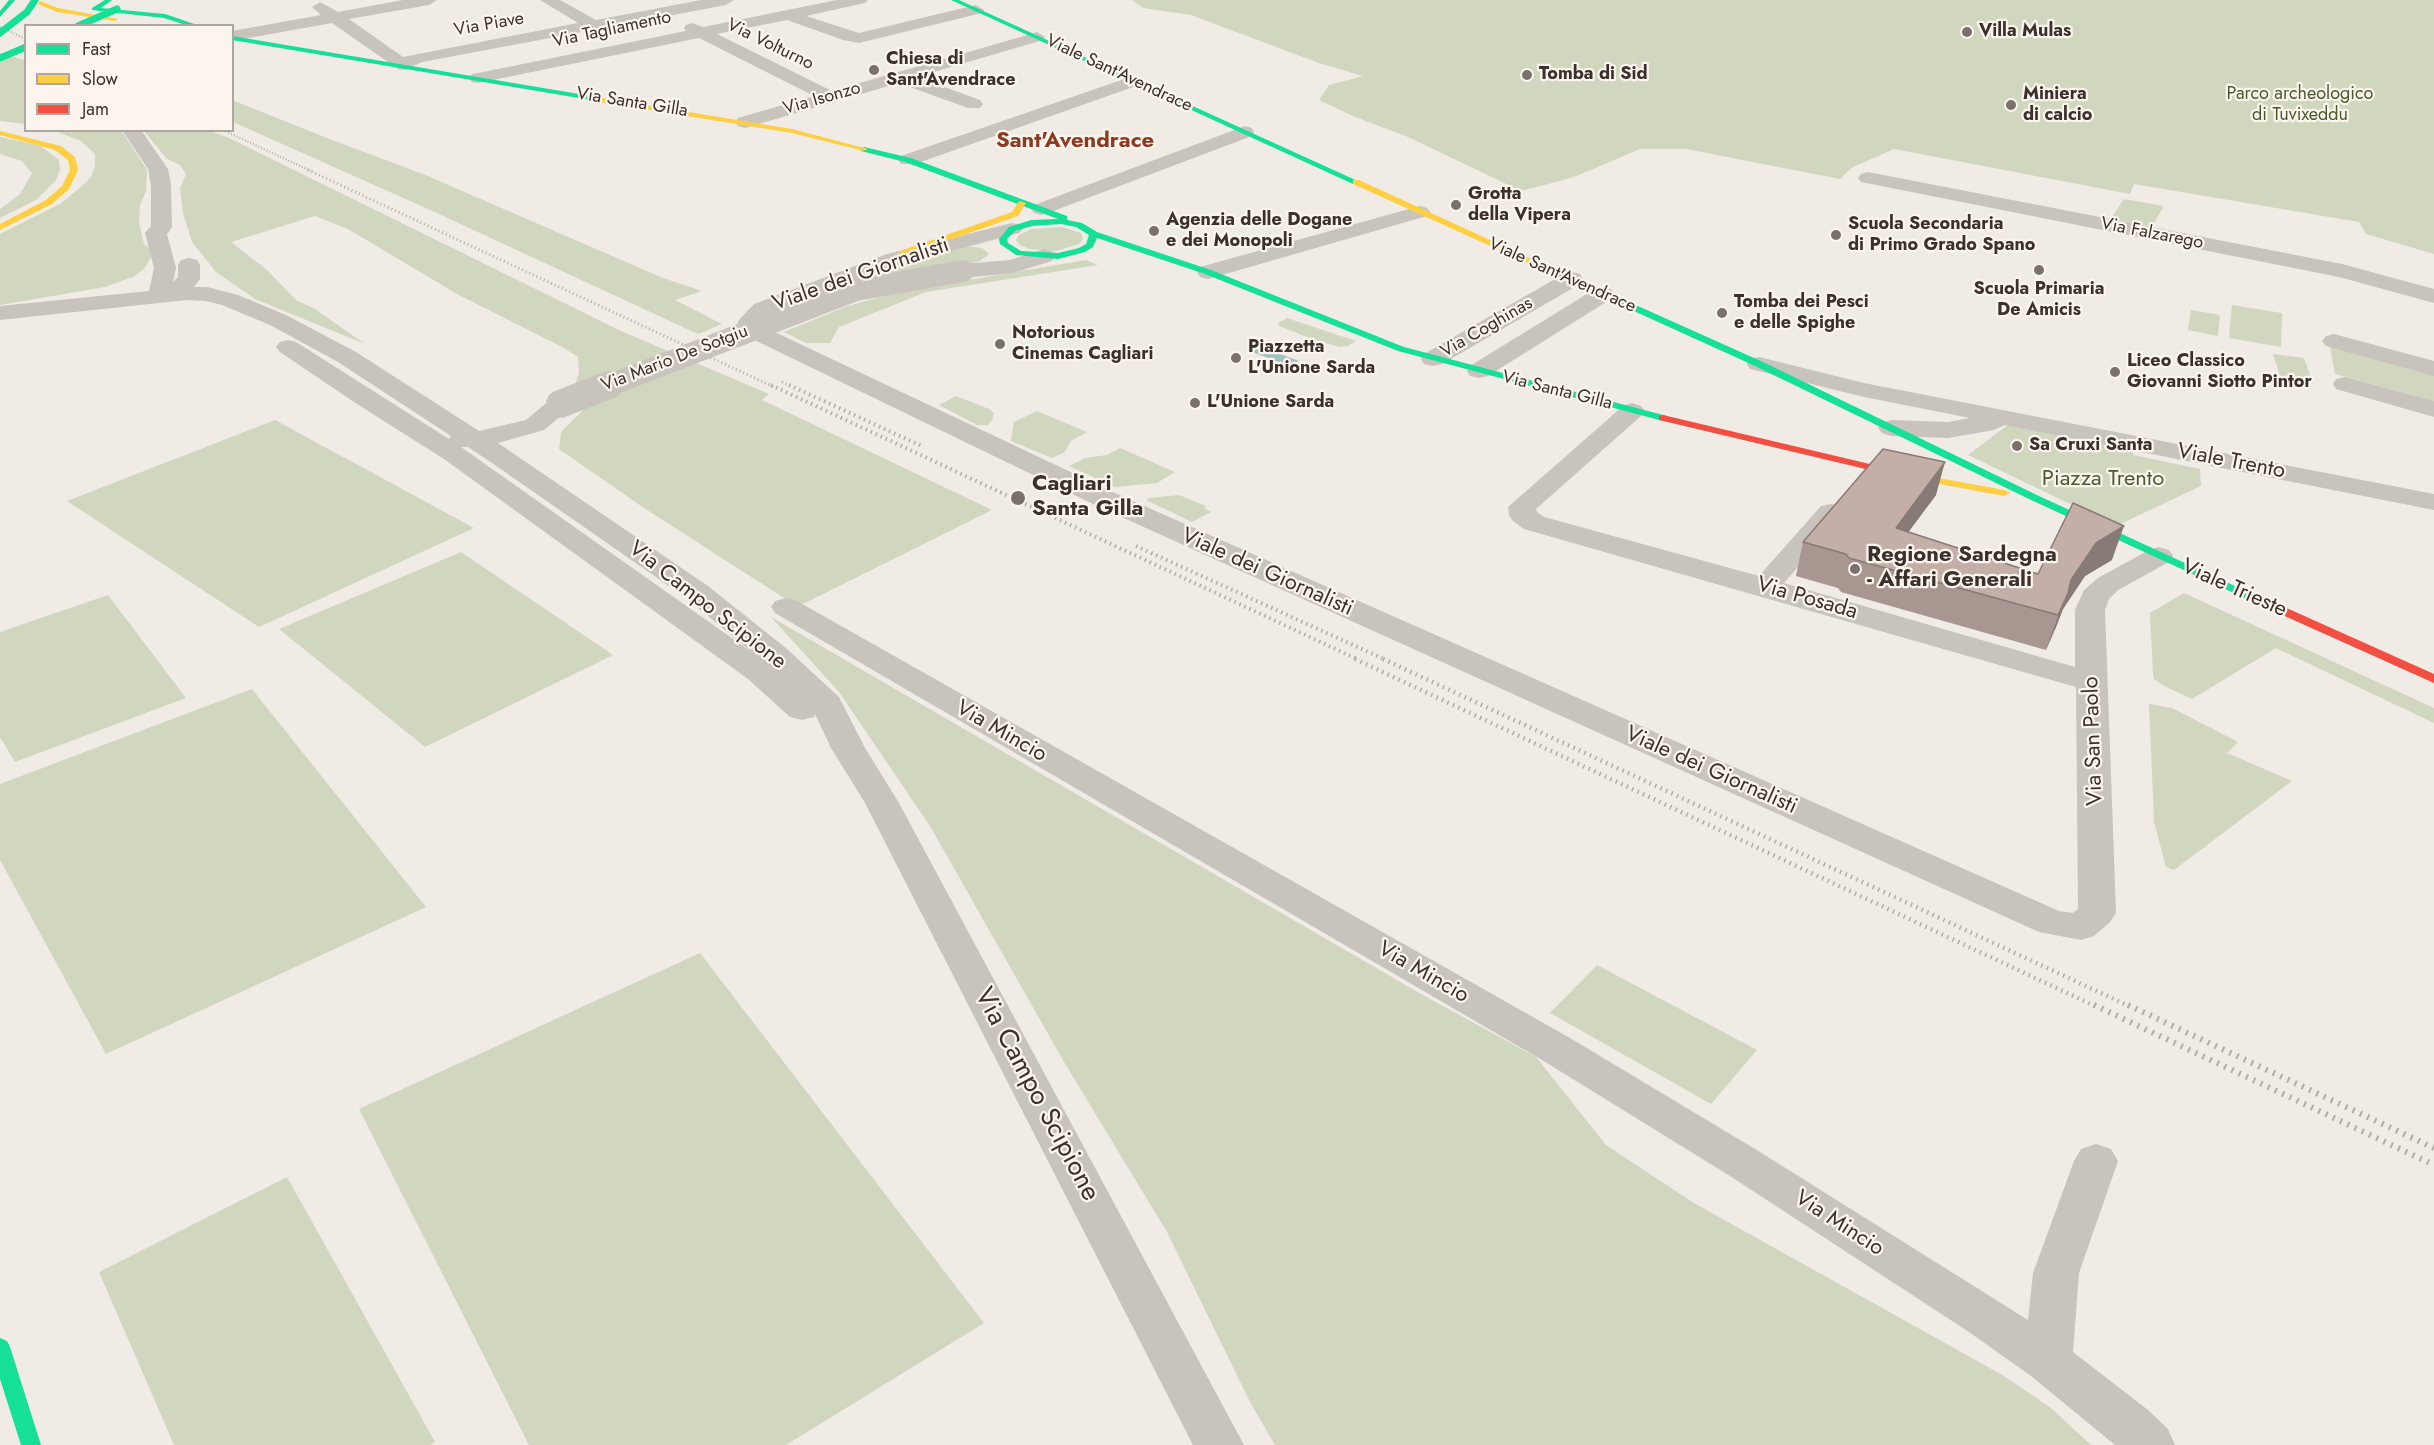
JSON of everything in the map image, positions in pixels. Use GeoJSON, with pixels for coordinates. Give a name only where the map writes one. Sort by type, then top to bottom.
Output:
{"type":"FeatureCollection","features":[{"type":"Feature","properties":{"kind":"main road"},"geometry":{"type":"LineString","coordinates":[[0,15],[12,0]]}},
{"type":"Feature","properties":{"kind":"main road"},"geometry":{"type":"LineString","coordinates":[[36,1],[68,5],[139,0]]}},
{"type":"Feature","properties":{"kind":"main road","name":"Viale Sant'Avendrace"},"geometry":{"type":"LineString","coordinates":[[954,0],[1759,364],[1895,427],[2035,498]]}},
{"type":"Feature","properties":{"kind":"main road"},"geometry":{"type":"LineString","coordinates":[[36,1],[57,10],[146,24]]}},
{"type":"Feature","properties":{"kind":"main road"},"geometry":{"type":"LineString","coordinates":[[0,33],[27,12],[36,1]]}},
{"type":"Feature","properties":{"kind":"main road"},"geometry":{"type":"LineString","coordinates":[[101,16],[135,14],[160,2],[157,8],[171,17],[191,24]]}},
{"type":"Feature","properties":{"kind":"main road"},"geometry":{"type":"LineString","coordinates":[[110,3],[94,9],[171,17]]}},
{"type":"Feature","properties":{"kind":"main road"},"geometry":{"type":"LineString","coordinates":[[81,24],[110,3]]}},
{"type":"Feature","properties":{"kind":"main road","name":"Via Santa Gilla"},"geometry":{"type":"LineString","coordinates":[[234,37],[745,122],[852,144],[908,160],[1022,221],[1079,225],[1094,234],[1208,272],[1401,349],[1433,359],[1632,411],[1857,483],[1924,480],[2035,498]]}},
{"type":"Feature","properties":{"kind":"main road"},"geometry":{"type":"LineString","coordinates":[[0,58],[24,48]]}},
{"type":"Feature","properties":{"kind":"main road"},"geometry":{"type":"LineString","coordinates":[[0,133],[41,141],[58,148],[67,154],[74,164],[71,179],[58,195],[35,210],[4,225]]}},
{"type":"Feature","properties":{"kind":"main road"},"geometry":{"type":"LineString","coordinates":[[895,259],[906,252],[1015,214],[1022,221]]}},
{"type":"Feature","properties":{"kind":"main road","name":"Via Santa Gilla"},"geometry":{"type":"LineString","coordinates":[[1022,221],[1018,253],[1044,256],[1071,253],[1090,245],[1094,234]]}},
{"type":"Feature","properties":{"kind":"main road"},"geometry":{"type":"LineString","coordinates":[[1924,480],[1946,475],[1954,467],[1939,450]]}},
{"type":"Feature","properties":{"kind":"main road","name":"Viale Trieste"},"geometry":{"type":"LineString","coordinates":[[2035,498],[2434,679]]}},
{"type":"Feature","properties":{"kind":"main road"},"geometry":{"type":"LineString","coordinates":[[0,1347],[31,1445]]}},
{"type":"Feature","properties":{"kind":"street"},"geometry":{"type":"LineString","coordinates":[[234,37],[429,0]]}},
{"type":"Feature","properties":{"kind":"street"},"geometry":{"type":"LineString","coordinates":[[548,0],[594,26]]}},
{"type":"Feature","properties":{"kind":"street","name":"Via Piave"},"geometry":{"type":"LineString","coordinates":[[404,65],[406,61],[422,57],[726,0]]}},
{"type":"Feature","properties":{"kind":"street","name":"Via Tagliamento"},"geometry":{"type":"LineString","coordinates":[[477,78],[860,0]]}},
{"type":"Feature","properties":{"kind":"street"},"geometry":{"type":"LineString","coordinates":[[320,7],[404,65]]}},
{"type":"Feature","properties":{"kind":"street"},"geometry":{"type":"LineString","coordinates":[[786,14],[849,37],[859,38],[976,10]]}},
{"type":"Feature","properties":{"kind":"street","name":"Via Volturno"},"geometry":{"type":"LineString","coordinates":[[662,12],[830,97]]}},
{"type":"Feature","properties":{"kind":"street","name":"Via Isonzo"},"geometry":{"type":"LineString","coordinates":[[745,122],[1037,37]]}},
{"type":"Feature","properties":{"kind":"street"},"geometry":{"type":"LineString","coordinates":[[0,47],[24,54]]}},
{"type":"Feature","properties":{"kind":"street"},"geometry":{"type":"LineString","coordinates":[[899,77],[974,104]]}},
{"type":"Feature","properties":{"kind":"street"},"geometry":{"type":"LineString","coordinates":[[908,160],[1132,81]]}},
{"type":"Feature","properties":{"kind":"street"},"geometry":{"type":"LineString","coordinates":[[132,132],[158,169],[162,227],[156,233],[165,268],[159,297]]}},
{"type":"Feature","properties":{"kind":"street","name":"Viale dei Giornalisti"},"geometry":{"type":"LineString","coordinates":[[1245,132],[1022,221],[915,256],[895,259],[762,309],[750,321],[750,329],[1089,492],[2052,923]]}},
{"type":"Feature","properties":{"kind":"street","name":"Via Falzarego"},"geometry":{"type":"LineString","coordinates":[[1868,178],[2342,270],[2434,296]]}},
{"type":"Feature","properties":{"kind":"street"},"geometry":{"type":"LineString","coordinates":[[1208,272],[1419,212]]}},
{"type":"Feature","properties":{"kind":"street","name":"Via Mario De Sotgiu"},"geometry":{"type":"LineString","coordinates":[[963,271],[982,266],[999,256],[1022,221]]}},
{"type":"Feature","properties":{"kind":"street"},"geometry":{"type":"LineString","coordinates":[[162,227],[171,231],[177,251],[189,265],[230,300]]}},
{"type":"Feature","properties":{"kind":"street"},"geometry":{"type":"LineString","coordinates":[[55,306],[117,290],[144,278],[163,254]]}},
{"type":"Feature","properties":{"kind":"street","name":"Via Mario De Sotgiu"},"geometry":{"type":"LineString","coordinates":[[475,440],[506,416],[560,404],[856,290],[963,271],[1013,266],[1044,256]]}},
{"type":"Feature","properties":{"kind":"street"},"geometry":{"type":"LineString","coordinates":[[0,314],[55,306],[159,297],[179,289],[189,279],[189,265]]}},
{"type":"Feature","properties":{"kind":"street","name":"Via Coghinas"},"geometry":{"type":"LineString","coordinates":[[1433,359],[1572,279]]}},
{"type":"Feature","properties":{"kind":"street","name":"Via Campo Scipione"},"geometry":{"type":"LineString","coordinates":[[159,297],[197,294],[230,300],[278,320],[347,357],[475,440],[533,495]]}},
{"type":"Feature","properties":{"kind":"street"},"geometry":{"type":"LineString","coordinates":[[1479,371],[1603,294]]}},
{"type":"Feature","properties":{"kind":"street","name":"Via Campo Scipione"},"geometry":{"type":"LineString","coordinates":[[159,297],[170,304],[214,312],[258,327],[453,453],[533,495],[697,592],[776,656],[827,704],[848,748],[882,802],[1219,1445]]}},
{"type":"Feature","properties":{"kind":"street"},"geometry":{"type":"LineString","coordinates":[[2334,341],[2434,369]]}},
{"type":"Feature","properties":{"kind":"street","name":"Via Campo Scipione"},"geometry":{"type":"LineString","coordinates":[[347,357],[359,356],[447,409],[468,416],[506,416]]}},
{"type":"Feature","properties":{"kind":"street","name":"Viale Trento"},"geometry":{"type":"LineString","coordinates":[[1759,364],[1864,390],[2434,502]]}},
{"type":"Feature","properties":{"kind":"street"},"geometry":{"type":"LineString","coordinates":[[2345,384],[2434,409]]}},
{"type":"Feature","properties":{"kind":"street","name":"Via Mario De Sotgiu"},"geometry":{"type":"LineString","coordinates":[[475,440],[535,425],[560,404]]}},
{"type":"Feature","properties":{"kind":"street"},"geometry":{"type":"LineString","coordinates":[[1895,427],[1930,426],[1942,412],[1942,405]]}},
{"type":"Feature","properties":{"kind":"street","name":"Viale Trento"},"geometry":{"type":"LineString","coordinates":[[1942,405],[1897,411],[1895,427],[1948,430],[1995,422],[2027,422]]}},
{"type":"Feature","properties":{"kind":"street","name":"Via Campo Scipione"},"geometry":{"type":"LineString","coordinates":[[382,409],[402,410],[445,438],[475,440]]}},
{"type":"Feature","properties":{"kind":"street","name":"Via Posada"},"geometry":{"type":"LineString","coordinates":[[1632,411],[1521,507],[1523,515],[1534,523],[2093,682]]}},
{"type":"Feature","properties":{"kind":"street","name":"Via Campo Scipione"},"geometry":{"type":"LineString","coordinates":[[533,495],[544,476],[522,456],[535,425]]}},
{"type":"Feature","properties":{"kind":"street"},"geometry":{"type":"LineString","coordinates":[[1765,587],[1857,483]]}},
{"type":"Feature","properties":{"kind":"street","name":"Via San Paolo"},"geometry":{"type":"LineString","coordinates":[[2052,923],[2081,927],[2097,913],[2090,610],[2095,596],[2108,584],[2159,556]]}},
{"type":"Feature","properties":{"kind":"street","name":"Via Mincio"},"geometry":{"type":"LineString","coordinates":[[786,607],[1556,1048],[1745,1164],[1986,1317],[2048,1361]]}},
{"type":"Feature","properties":{"kind":"street"},"geometry":{"type":"LineString","coordinates":[[2097,1161],[2056,1273],[2048,1361],[2130,1426],[2150,1445]]}},
{"type":"Feature","properties":{"kind":"green space","name":"Parco archeologico di Tuvixeddu"},"geometry":{"type":"Polygon","coordinates":[[[1132,0],[2434,0],[2434,254],[2366,234],[2359,222],[2134,184],[2130,194],[1894,149],[1851,168],[1840,179],[1686,149],[1640,149],[1574,177],[1521,191],[1408,137],[1355,117],[1319,100],[1329,85],[1363,76],[1319,63],[1191,15],[1143,8],[1132,0]]]}},
{"type":"Feature","properties":{"kind":"green space"},"geometry":{"type":"Polygon","coordinates":[[[0,53],[24,60],[24,124],[0,121],[0,53]]]}},
{"type":"Feature","properties":{"kind":"green space"},"geometry":{"type":"Polygon","coordinates":[[[234,101],[423,174],[663,278],[702,291],[675,300],[722,324],[698,334],[234,122],[234,101]]]}},
{"type":"Feature","properties":{"kind":"green space"},"geometry":{"type":"Polygon","coordinates":[[[58,132],[123,133],[147,170],[146,191],[140,205],[139,222],[144,244],[154,252],[144,269],[133,277],[105,287],[0,305],[0,234],[60,204],[91,177],[95,166],[95,154],[81,141],[58,132]]]}},
{"type":"Feature","properties":{"kind":"green space"},"geometry":{"type":"Polygon","coordinates":[[[145,132],[213,132],[229,138],[621,331],[769,394],[762,400],[992,510],[801,605],[792,603],[644,508],[559,449],[561,432],[582,411],[575,386],[579,372],[578,357],[457,294],[348,229],[315,216],[231,242],[267,270],[296,300],[315,309],[365,344],[255,299],[216,272],[192,242],[183,213],[180,188],[186,174],[180,165],[167,159],[145,132]]]}},
{"type":"Feature","properties":{"kind":"green space"},"geometry":{"type":"Polygon","coordinates":[[[0,137],[39,145],[59,160],[60,169],[56,180],[36,200],[0,218],[0,209],[20,194],[32,173],[22,161],[0,154],[0,137]]]}},
{"type":"Feature","properties":{"kind":"green space"},"geometry":{"type":"Polygon","coordinates":[[[2124,199],[2164,206],[2151,228],[2110,220],[2124,199]]]}},
{"type":"Feature","properties":{"kind":"green space"},"geometry":{"type":"Polygon","coordinates":[[[1063,227],[1081,233],[1083,239],[1079,244],[1056,251],[1029,249],[1020,245],[1016,240],[1019,235],[1032,229],[1063,227]]]}},
{"type":"Feature","properties":{"kind":"green space"},"geometry":{"type":"Polygon","coordinates":[[[966,246],[982,248],[989,254],[980,261],[956,267],[846,287],[920,259],[966,246]]]}},
{"type":"Feature","properties":{"kind":"green space"},"geometry":{"type":"Polygon","coordinates":[[[1086,260],[1098,265],[926,292],[839,327],[830,343],[806,343],[784,332],[845,307],[897,292],[1086,260]]]}},
{"type":"Feature","properties":{"kind":"green space"},"geometry":{"type":"Polygon","coordinates":[[[2232,305],[2282,313],[2281,347],[2229,338],[2232,305]]]}},
{"type":"Feature","properties":{"kind":"green space"},"geometry":{"type":"Polygon","coordinates":[[[2191,310],[2220,315],[2218,336],[2188,330],[2191,310]]]}},
{"type":"Feature","properties":{"kind":"green space"},"geometry":{"type":"Polygon","coordinates":[[[1287,318],[1356,341],[1348,346],[1339,347],[1312,339],[1279,326],[1278,323],[1287,318]]]}},
{"type":"Feature","properties":{"kind":"green space"},"geometry":{"type":"Polygon","coordinates":[[[2330,346],[2434,374],[2434,401],[2335,374],[2330,346]]]}},
{"type":"Feature","properties":{"kind":"green space"},"geometry":{"type":"Polygon","coordinates":[[[2273,354],[2304,358],[2313,383],[2281,379],[2273,354]]]}},
{"type":"Feature","properties":{"kind":"green space"},"geometry":{"type":"Polygon","coordinates":[[[956,396],[989,409],[994,413],[992,420],[988,425],[977,425],[939,405],[956,396]]]}},
{"type":"Feature","properties":{"kind":"green space"},"geometry":{"type":"Polygon","coordinates":[[[1037,411],[1087,432],[1071,441],[1065,452],[1052,458],[1011,441],[1014,422],[1037,411]]]}},
{"type":"Feature","properties":{"kind":"green space"},"geometry":{"type":"Polygon","coordinates":[[[275,420],[474,528],[259,627],[67,501],[275,420]]]}},
{"type":"Feature","properties":{"kind":"green space","name":"Piazza Trento"},"geometry":{"type":"Polygon","coordinates":[[[2009,424],[2134,448],[2133,455],[2200,469],[2201,486],[2116,526],[1968,455],[2009,424]]]}},
{"type":"Feature","properties":{"kind":"green space"},"geometry":{"type":"Polygon","coordinates":[[[1120,448],[1175,472],[1157,483],[1115,487],[1069,466],[1085,458],[1107,455],[1120,448]]]}},
{"type":"Feature","properties":{"kind":"green space"},"geometry":{"type":"Polygon","coordinates":[[[1179,495],[1206,506],[1204,508],[1211,512],[1192,522],[1146,500],[1179,495]]]}},
{"type":"Feature","properties":{"kind":"green space"},"geometry":{"type":"Polygon","coordinates":[[[461,552],[613,655],[425,747],[279,629],[461,552]]]}},
{"type":"Feature","properties":{"kind":"green space"},"geometry":{"type":"Polygon","coordinates":[[[2184,593],[2434,708],[2434,723],[2276,648],[2192,699],[2164,686],[2154,679],[2153,674],[2150,613],[2184,593]]]}},
{"type":"Feature","properties":{"kind":"green space"},"geometry":{"type":"Polygon","coordinates":[[[108,595],[186,698],[15,762],[0,737],[0,632],[108,595]]]}},
{"type":"Feature","properties":{"kind":"green space"},"geometry":{"type":"Polygon","coordinates":[[[771,617],[1421,994],[1536,1057],[1606,1145],[1694,1203],[2004,1376],[2051,1408],[2091,1445],[1275,1445],[1250,1402],[1167,1232],[1064,1062],[930,826],[839,692],[771,617]]]}},
{"type":"Feature","properties":{"kind":"green space"},"geometry":{"type":"Polygon","coordinates":[[[252,689],[426,907],[106,1054],[0,860],[0,784],[252,689]]]}},
{"type":"Feature","properties":{"kind":"green space"},"geometry":{"type":"Polygon","coordinates":[[[2149,704],[2172,708],[2238,742],[2227,753],[2292,781],[2174,870],[2166,867],[2154,822],[2149,704]]]}},
{"type":"Feature","properties":{"kind":"green space"},"geometry":{"type":"Polygon","coordinates":[[[700,953],[984,1323],[786,1445],[529,1445],[359,1109],[700,953]]]}},
{"type":"Feature","properties":{"kind":"green space"},"geometry":{"type":"Polygon","coordinates":[[[1597,965],[1757,1050],[1711,1104],[1550,1013],[1597,965]]]}},
{"type":"Feature","properties":{"kind":"green space"},"geometry":{"type":"Polygon","coordinates":[[[287,1177],[435,1442],[430,1445],[174,1445],[99,1272],[287,1177]]]}},
{"type":"Feature","properties":{"kind":"water"},"geometry":{"type":"Polygon","coordinates":[[[1256,345],[1299,361],[1289,366],[1247,350],[1256,345]]]}},
{"type":"Feature","properties":{"kind":"building"},"geometry":{"type":"Polygon","coordinates":[[[1883,449],[1945,462],[1896,528],[2038,574],[2073,503],[2124,526],[2096,543],[2071,580],[2058,615],[1849,558],[1846,554],[1803,542],[1883,449]]]}},
{"type":"Feature","properties":{"kind":"railway"},"geometry":{"type":"LineString","coordinates":[[0,27],[24,38]]}},
{"type":"Feature","properties":{"kind":"railway"},"geometry":{"type":"LineString","coordinates":[[227,132],[311,171]]}},
{"type":"Feature","properties":{"kind":"railway"},"geometry":{"type":"LineString","coordinates":[[308,170],[774,387]]}},
{"type":"Feature","properties":{"kind":"railway"},"geometry":{"type":"LineString","coordinates":[[782,382],[792,387]]}},
{"type":"Feature","properties":{"kind":"railway"},"geometry":{"type":"LineString","coordinates":[[771,385],[1359,660]]}},
{"type":"Feature","properties":{"kind":"railway"},"geometry":{"type":"LineString","coordinates":[[789,385],[924,447]]}},
{"type":"Feature","properties":{"kind":"railway"},"geometry":{"type":"LineString","coordinates":[[1136,546],[1386,660]]}},
{"type":"Feature","properties":{"kind":"railway"},"geometry":{"type":"LineString","coordinates":[[1355,659],[2097,1007]]}},
{"type":"Feature","properties":{"kind":"railway"},"geometry":{"type":"LineString","coordinates":[[1383,659],[2131,1007]]}},
{"type":"Feature","properties":{"kind":"railway"},"geometry":{"type":"LineString","coordinates":[[2094,1005],[2434,1165]]}},
{"type":"Feature","properties":{"kind":"railway"},"geometry":{"type":"LineString","coordinates":[[2128,1005],[2434,1148]]}},
{"type":"Feature","properties":{"kind":"traffic: fast"},"geometry":{"type":"LineString","coordinates":[[0,15],[12,0]]}},
{"type":"Feature","properties":{"kind":"traffic: fast"},"geometry":{"type":"LineString","coordinates":[[0,33],[27,12],[35,0]]}},
{"type":"Feature","properties":{"kind":"traffic: fast"},"geometry":{"type":"LineString","coordinates":[[109,0],[94,9],[165,16],[191,24]]}},
{"type":"Feature","properties":{"kind":"traffic: fast"},"geometry":{"type":"LineString","coordinates":[[954,0],[1356,182]]}},
{"type":"Feature","properties":{"kind":"traffic: fast"},"geometry":{"type":"LineString","coordinates":[[83,24],[117,9]]}},
{"type":"Feature","properties":{"kind":"traffic: fast"},"geometry":{"type":"LineString","coordinates":[[234,38],[591,98]]}},
{"type":"Feature","properties":{"kind":"traffic: fast"},"geometry":{"type":"LineString","coordinates":[[0,58],[24,48]]}},
{"type":"Feature","properties":{"kind":"traffic: fast"},"geometry":{"type":"LineString","coordinates":[[864,149],[908,160],[1064,218]]}},
{"type":"Feature","properties":{"kind":"traffic: fast"},"geometry":{"type":"LineString","coordinates":[[1094,234],[1090,245],[1082,250],[1058,256],[1019,253],[1004,244],[1003,239],[1012,229],[1031,223],[1061,221],[1079,225],[1094,234],[1208,272],[1401,349],[1663,418]]}},
{"type":"Feature","properties":{"kind":"traffic: fast"},"geometry":{"type":"LineString","coordinates":[[1553,271],[1759,364],[2035,498],[2253,597]]}},
{"type":"Feature","properties":{"kind":"traffic: fast"},"geometry":{"type":"LineString","coordinates":[[0,1347],[31,1445]]}},
{"type":"Feature","properties":{"kind":"traffic: slow"},"geometry":{"type":"LineString","coordinates":[[40,3],[57,10],[115,19]]}},
{"type":"Feature","properties":{"kind":"traffic: slow"},"geometry":{"type":"LineString","coordinates":[[591,98],[792,131],[864,149]]}},
{"type":"Feature","properties":{"kind":"traffic: slow"},"geometry":{"type":"LineString","coordinates":[[0,133],[58,148],[72,159],[74,170],[66,187],[49,202],[0,227]]}},
{"type":"Feature","properties":{"kind":"traffic: slow"},"geometry":{"type":"LineString","coordinates":[[1356,182],[1553,271]]}},
{"type":"Feature","properties":{"kind":"traffic: slow"},"geometry":{"type":"LineString","coordinates":[[895,259],[906,252],[1015,214],[1022,203]]}},
{"type":"Feature","properties":{"kind":"traffic: slow"},"geometry":{"type":"LineString","coordinates":[[1895,473],[2004,493]]}},
{"type":"Feature","properties":{"kind":"traffic: jam"},"geometry":{"type":"LineString","coordinates":[[1663,418],[1895,473]]}},
{"type":"Feature","properties":{"kind":"traffic: jam"},"geometry":{"type":"LineString","coordinates":[[2253,597],[2434,679]]}},
{"type":"Feature","properties":{"kind":"place","name":"Villa Mulas"},"geometry":{"type":"Point","coordinates":[1967,32]}},
{"type":"Feature","properties":{"kind":"place","name":"Chiesa di Sant'Avendrace"},"geometry":{"type":"Point","coordinates":[874,70]}},
{"type":"Feature","properties":{"kind":"place","name":"Tomba di Sid"},"geometry":{"type":"Point","coordinates":[1527,75]}},
{"type":"Feature","properties":{"kind":"place","name":"Miniera di calcio"},"geometry":{"type":"Point","coordinates":[2011,105]}},
{"type":"Feature","properties":{"kind":"place","name":"Grotta della Vipera"},"geometry":{"type":"Point","coordinates":[1456,205]}},
{"type":"Feature","properties":{"kind":"place","name":"Agenzia delle Dogane e dei Monopoli"},"geometry":{"type":"Point","coordinates":[1154,231]}},
{"type":"Feature","properties":{"kind":"place","name":"Scuola Secondaria di Primo Grado Spano"},"geometry":{"type":"Point","coordinates":[1836,235]}},
{"type":"Feature","properties":{"kind":"place","name":"Scuola Primaria De Amicis"},"geometry":{"type":"Point","coordinates":[2039,270]}},
{"type":"Feature","properties":{"kind":"place","name":"Tomba dei Pesci e delle Spighe"},"geometry":{"type":"Point","coordinates":[1722,313]}},
{"type":"Feature","properties":{"kind":"place","name":"Notorious Cinemas Cagliari"},"geometry":{"type":"Point","coordinates":[1000,344]}},
{"type":"Feature","properties":{"kind":"place","name":"Piazzetta L'Unione Sarda"},"geometry":{"type":"Point","coordinates":[1236,358]}},
{"type":"Feature","properties":{"kind":"place","name":"Liceo Classico Giovanni Siotto Pintor"},"geometry":{"type":"Point","coordinates":[2115,372]}},
{"type":"Feature","properties":{"kind":"place","name":"L'Unione Sarda"},"geometry":{"type":"Point","coordinates":[1195,403]}},
{"type":"Feature","properties":{"kind":"place","name":"Sa Cruxi Santa"},"geometry":{"type":"Point","coordinates":[2017,446]}},
{"type":"Feature","properties":{"kind":"place","name":"Cagliari Santa Gilla"},"geometry":{"type":"Point","coordinates":[1018,498]}},
{"type":"Feature","properties":{"kind":"place","name":"Regione Sardegna - Affari Generali"},"geometry":{"type":"Point","coordinates":[1855,569]}},
{"type":"Feature","properties":{"kind":"district","name":"Sant'Avendrace"},"geometry":{"type":"Point","coordinates":[1075,142]}}]}
